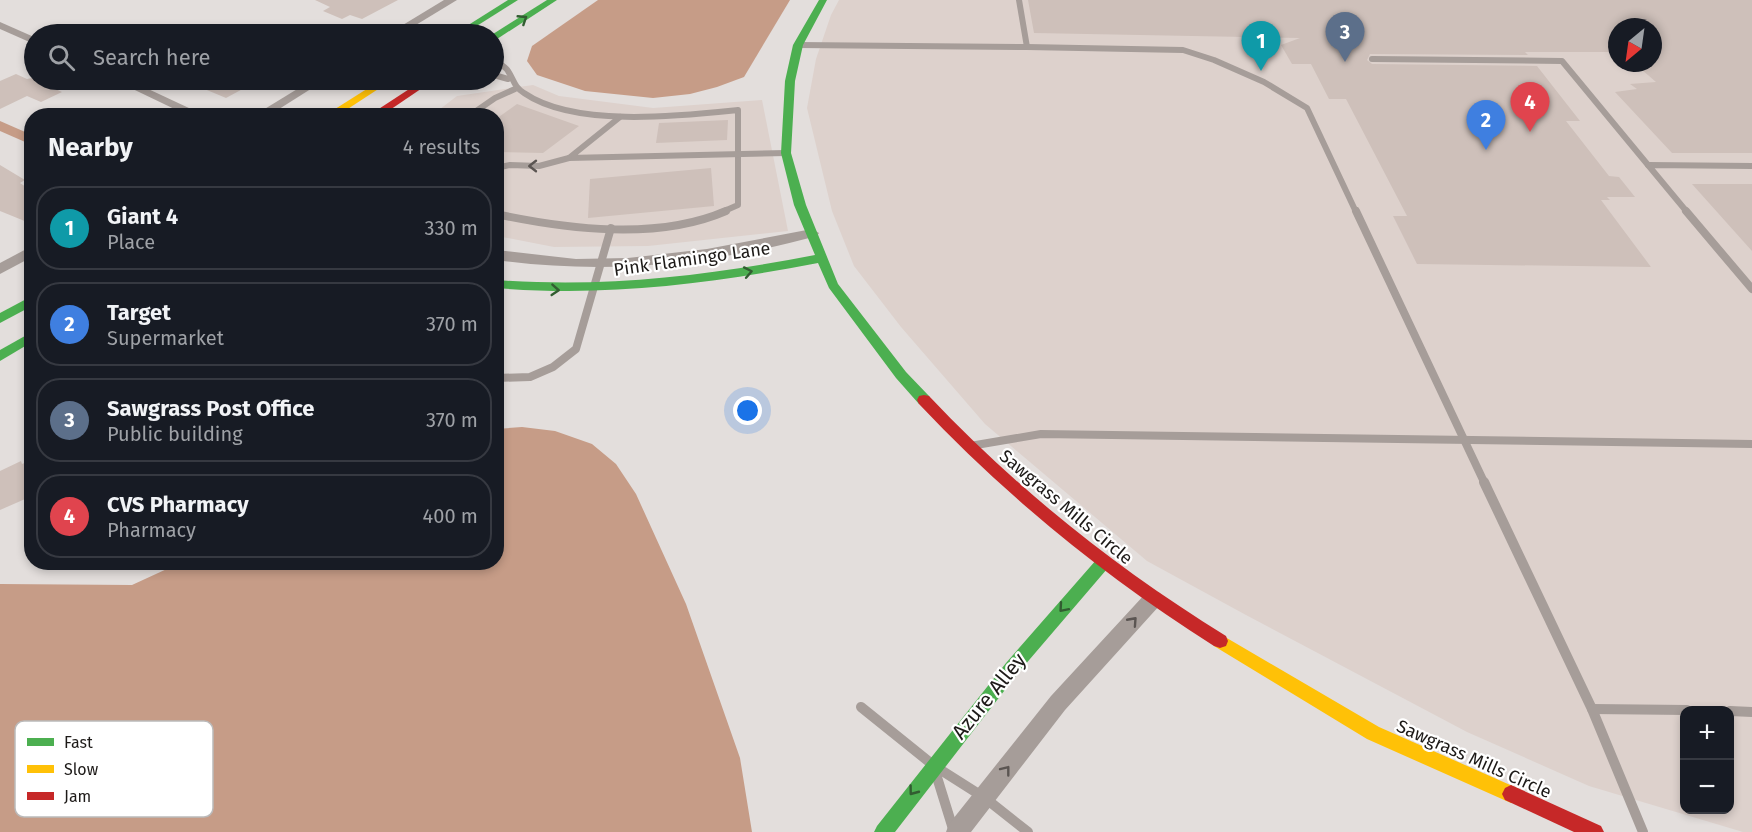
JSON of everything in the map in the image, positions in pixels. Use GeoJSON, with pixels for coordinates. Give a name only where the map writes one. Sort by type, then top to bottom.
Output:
{"type":"FeatureCollection","features":[{"type":"Feature","properties":{"kind":"main road"},"geometry":{"type":"LineString","coordinates":[[475,24],[514,0]]}},
{"type":"Feature","properties":{"kind":"main road"},"geometry":{"type":"LineString","coordinates":[[504,32],[553,0]]}},
{"type":"Feature","properties":{"kind":"main road","name":"Sawgrass Mills Circle"},"geometry":{"type":"LineString","coordinates":[[823,0],[798,45],[790,81],[786,153],[800,205],[832,285],[901,375],[967,447],[1102,564],[1153,599],[1373,733],[1595,832]]}},
{"type":"Feature","properties":{"kind":"main road"},"geometry":{"type":"LineString","coordinates":[[342,108],[371,90]]}},
{"type":"Feature","properties":{"kind":"main road"},"geometry":{"type":"LineString","coordinates":[[385,108],[413,90]]}},
{"type":"Feature","properties":{"kind":"main road","name":"Pink Flamingo Lane"},"geometry":{"type":"LineString","coordinates":[[504,285],[557,291],[593,292],[657,287],[822,258]]}},
{"type":"Feature","properties":{"kind":"main road"},"geometry":{"type":"LineString","coordinates":[[0,320],[24,305]]}},
{"type":"Feature","properties":{"kind":"main road"},"geometry":{"type":"LineString","coordinates":[[0,356],[24,341]]}},
{"type":"Feature","properties":{"kind":"main road","name":"Azure Alley"},"geometry":{"type":"LineString","coordinates":[[883,832],[933,765],[1012,668],[1102,564]]}},
{"type":"Feature","properties":{"kind":"street"},"geometry":{"type":"LineString","coordinates":[[411,24],[452,0]]}},
{"type":"Feature","properties":{"kind":"street"},"geometry":{"type":"LineString","coordinates":[[0,25],[24,36]]}},
{"type":"Feature","properties":{"kind":"street"},"geometry":{"type":"LineString","coordinates":[[142,90],[182,108]]}},
{"type":"Feature","properties":{"kind":"street"},"geometry":{"type":"LineString","coordinates":[[272,108],[302,90]]}},
{"type":"Feature","properties":{"kind":"street","name":"Pink Flamingo Lane"},"geometry":{"type":"LineString","coordinates":[[504,256],[601,264],[655,261],[812,233]]}},
{"type":"Feature","properties":{"kind":"street"},"geometry":{"type":"LineString","coordinates":[[1,267],[24,255]]}},
{"type":"Feature","properties":{"kind":"street"},"geometry":{"type":"LineString","coordinates":[[956,832],[1058,703],[1153,599]]}},
{"type":"Feature","properties":{"kind":"lane"},"geometry":{"type":"LineString","coordinates":[[1019,0],[1026,47]]}},
{"type":"Feature","properties":{"kind":"lane"},"geometry":{"type":"LineString","coordinates":[[798,45],[1183,50],[1198,54],[1265,84],[1307,108],[1462,440],[1592,709],[1643,832]]}},
{"type":"Feature","properties":{"kind":"lane"},"geometry":{"type":"LineString","coordinates":[[1372,59],[1562,61],[1752,289]]}},
{"type":"Feature","properties":{"kind":"lane"},"geometry":{"type":"LineString","coordinates":[[504,67],[508,70],[508,79],[515,89],[539,102],[620,117],[644,118],[738,110],[739,152],[738,205],[691,221],[612,228],[554,224],[504,215]]}},
{"type":"Feature","properties":{"kind":"lane"},"geometry":{"type":"LineString","coordinates":[[504,78],[508,79]]}},
{"type":"Feature","properties":{"kind":"lane"},"geometry":{"type":"LineString","coordinates":[[481,108],[515,89]]}},
{"type":"Feature","properties":{"kind":"lane"},"geometry":{"type":"LineString","coordinates":[[568,158],[620,117]]}},
{"type":"Feature","properties":{"kind":"lane"},"geometry":{"type":"LineString","coordinates":[[504,166],[538,166],[568,158],[739,152],[786,153]]}},
{"type":"Feature","properties":{"kind":"lane"},"geometry":{"type":"LineString","coordinates":[[1648,165],[1752,166]]}},
{"type":"Feature","properties":{"kind":"lane"},"geometry":{"type":"LineString","coordinates":[[504,378],[530,377],[553,367],[576,349],[612,228]]}},
{"type":"Feature","properties":{"kind":"lane"},"geometry":{"type":"LineString","coordinates":[[967,447],[1041,434],[1752,444]]}},
{"type":"Feature","properties":{"kind":"lane"},"geometry":{"type":"LineString","coordinates":[[861,707],[933,765],[984,798],[1028,832]]}},
{"type":"Feature","properties":{"kind":"lane"},"geometry":{"type":"LineString","coordinates":[[1592,709],[1680,711]]}},
{"type":"Feature","properties":{"kind":"lane"},"geometry":{"type":"LineString","coordinates":[[1734,711],[1752,712]]}},
{"type":"Feature","properties":{"kind":"lane"},"geometry":{"type":"LineString","coordinates":[[933,765],[956,832]]}},
{"type":"Feature","properties":{"kind":"shaded area"},"geometry":{"type":"Polygon","coordinates":[[[598,0],[790,0],[744,77],[690,94],[653,98],[585,91],[537,75],[527,61],[532,46],[598,0]]]}},
{"type":"Feature","properties":{"kind":"shaded area"},"geometry":{"type":"Polygon","coordinates":[[[839,0],[1752,0],[1752,832],[1743,832],[1683,814],[1734,814],[1734,706],[1680,706],[1680,813],[1589,786],[1467,732],[1147,561],[985,424],[901,327],[854,266],[832,211],[807,108],[816,59],[831,15],[839,0]]]}},
{"type":"Feature","properties":{"kind":"shaded area"},"geometry":{"type":"Polygon","coordinates":[[[533,85],[559,96],[653,108],[762,100],[788,231],[648,246],[554,247],[504,237],[504,108],[441,108],[457,96],[533,85]]]}},
{"type":"Feature","properties":{"kind":"shaded area"},"geometry":{"type":"Polygon","coordinates":[[[522,427],[555,431],[592,444],[616,464],[636,494],[686,604],[740,758],[752,832],[0,832],[0,584],[132,585],[165,570],[504,570],[504,428],[522,427]]]}},
{"type":"Feature","properties":{"kind":"building"},"geometry":{"type":"Polygon","coordinates":[[[315,0],[398,0],[362,19],[350,15],[342,19],[323,11],[330,7],[315,0]]]}},
{"type":"Feature","properties":{"kind":"building"},"geometry":{"type":"Polygon","coordinates":[[[1028,0],[1752,0],[1752,153],[1672,153],[1615,92],[1637,89],[1630,84],[1656,82],[1644,72],[1662,72],[1662,18],[1608,18],[1608,52],[1525,52],[1528,55],[1370,54],[1367,60],[1372,64],[1537,66],[1580,121],[1566,121],[1609,176],[1619,177],[1635,197],[1607,197],[1610,200],[1601,200],[1651,267],[1417,264],[1393,216],[1407,216],[1346,99],[1329,99],[1311,64],[1292,64],[1281,45],[1300,38],[1034,33],[1028,0]]]}},
{"type":"Feature","properties":{"kind":"building"},"geometry":{"type":"Polygon","coordinates":[[[16,74],[24,78],[24,90],[62,92],[41,102],[27,96],[0,109],[0,81],[16,74]]]}},
{"type":"Feature","properties":{"kind":"building"},"geometry":{"type":"Polygon","coordinates":[[[207,90],[241,90],[226,98],[207,90]]]}},
{"type":"Feature","properties":{"kind":"building"},"geometry":{"type":"Polygon","coordinates":[[[517,104],[579,126],[543,153],[504,152],[504,113],[517,104]]]}},
{"type":"Feature","properties":{"kind":"building"},"geometry":{"type":"Polygon","coordinates":[[[728,120],[727,140],[656,143],[659,123],[728,120]]]}},
{"type":"Feature","properties":{"kind":"building"},"geometry":{"type":"Polygon","coordinates":[[[0,165],[24,179],[20,183],[24,186],[24,221],[0,211],[0,165]]]}},
{"type":"Feature","properties":{"kind":"building"},"geometry":{"type":"Polygon","coordinates":[[[711,168],[714,206],[588,218],[590,179],[711,168]]]}},
{"type":"Feature","properties":{"kind":"building"},"geometry":{"type":"Polygon","coordinates":[[[1692,184],[1752,184],[1752,251],[1692,184]]]}},
{"type":"Feature","properties":{"kind":"building"},"geometry":{"type":"Polygon","coordinates":[[[21,461],[22,464],[24,463],[24,500],[0,510],[0,471],[21,461]]]}},
{"type":"Feature","properties":{"kind":"waterway"},"geometry":{"type":"LineString","coordinates":[[0,125],[24,137]]}},
{"type":"Feature","properties":{"kind":"traffic: fast"},"geometry":{"type":"LineString","coordinates":[[475,24],[514,0]]}},
{"type":"Feature","properties":{"kind":"traffic: fast"},"geometry":{"type":"LineString","coordinates":[[504,32],[553,0]]}},
{"type":"Feature","properties":{"kind":"traffic: fast"},"geometry":{"type":"LineString","coordinates":[[823,0],[798,45],[790,81],[786,153],[800,205],[833,285],[901,375],[924,400]]}},
{"type":"Feature","properties":{"kind":"traffic: fast"},"geometry":{"type":"LineString","coordinates":[[504,285],[579,288],[660,284],[740,273],[822,258]]}},
{"type":"Feature","properties":{"kind":"traffic: fast"},"geometry":{"type":"LineString","coordinates":[[0,319],[24,305]]}},
{"type":"Feature","properties":{"kind":"traffic: fast"},"geometry":{"type":"LineString","coordinates":[[0,356],[24,341]]}},
{"type":"Feature","properties":{"kind":"traffic: fast"},"geometry":{"type":"LineString","coordinates":[[883,832],[1012,668],[1102,564]]}},
{"type":"Feature","properties":{"kind":"traffic: slow"},"geometry":{"type":"LineString","coordinates":[[342,108],[371,90]]}},
{"type":"Feature","properties":{"kind":"traffic: slow"},"geometry":{"type":"LineString","coordinates":[[1220,641],[1373,733],[1511,794]]}},
{"type":"Feature","properties":{"kind":"traffic: jam"},"geometry":{"type":"LineString","coordinates":[[385,108],[413,90]]}},
{"type":"Feature","properties":{"kind":"traffic: jam"},"geometry":{"type":"LineString","coordinates":[[924,400],[991,468],[1063,531],[1139,589],[1220,641]]}},
{"type":"Feature","properties":{"kind":"traffic: jam"},"geometry":{"type":"LineString","coordinates":[[1511,794],[1595,832]]}},
{"type":"Feature","properties":{"kind":"place","name":"Sawgrass Post Office"},"geometry":{"type":"Point","coordinates":[1345,62]}},
{"type":"Feature","properties":{"kind":"place","name":"Giant 4"},"geometry":{"type":"Point","coordinates":[1261,71]}},
{"type":"Feature","properties":{"kind":"place","name":"CVS Pharmacy"},"geometry":{"type":"Point","coordinates":[1530,132]}},
{"type":"Feature","properties":{"kind":"place","name":"Target"},"geometry":{"type":"Point","coordinates":[1486,150]}}]}
